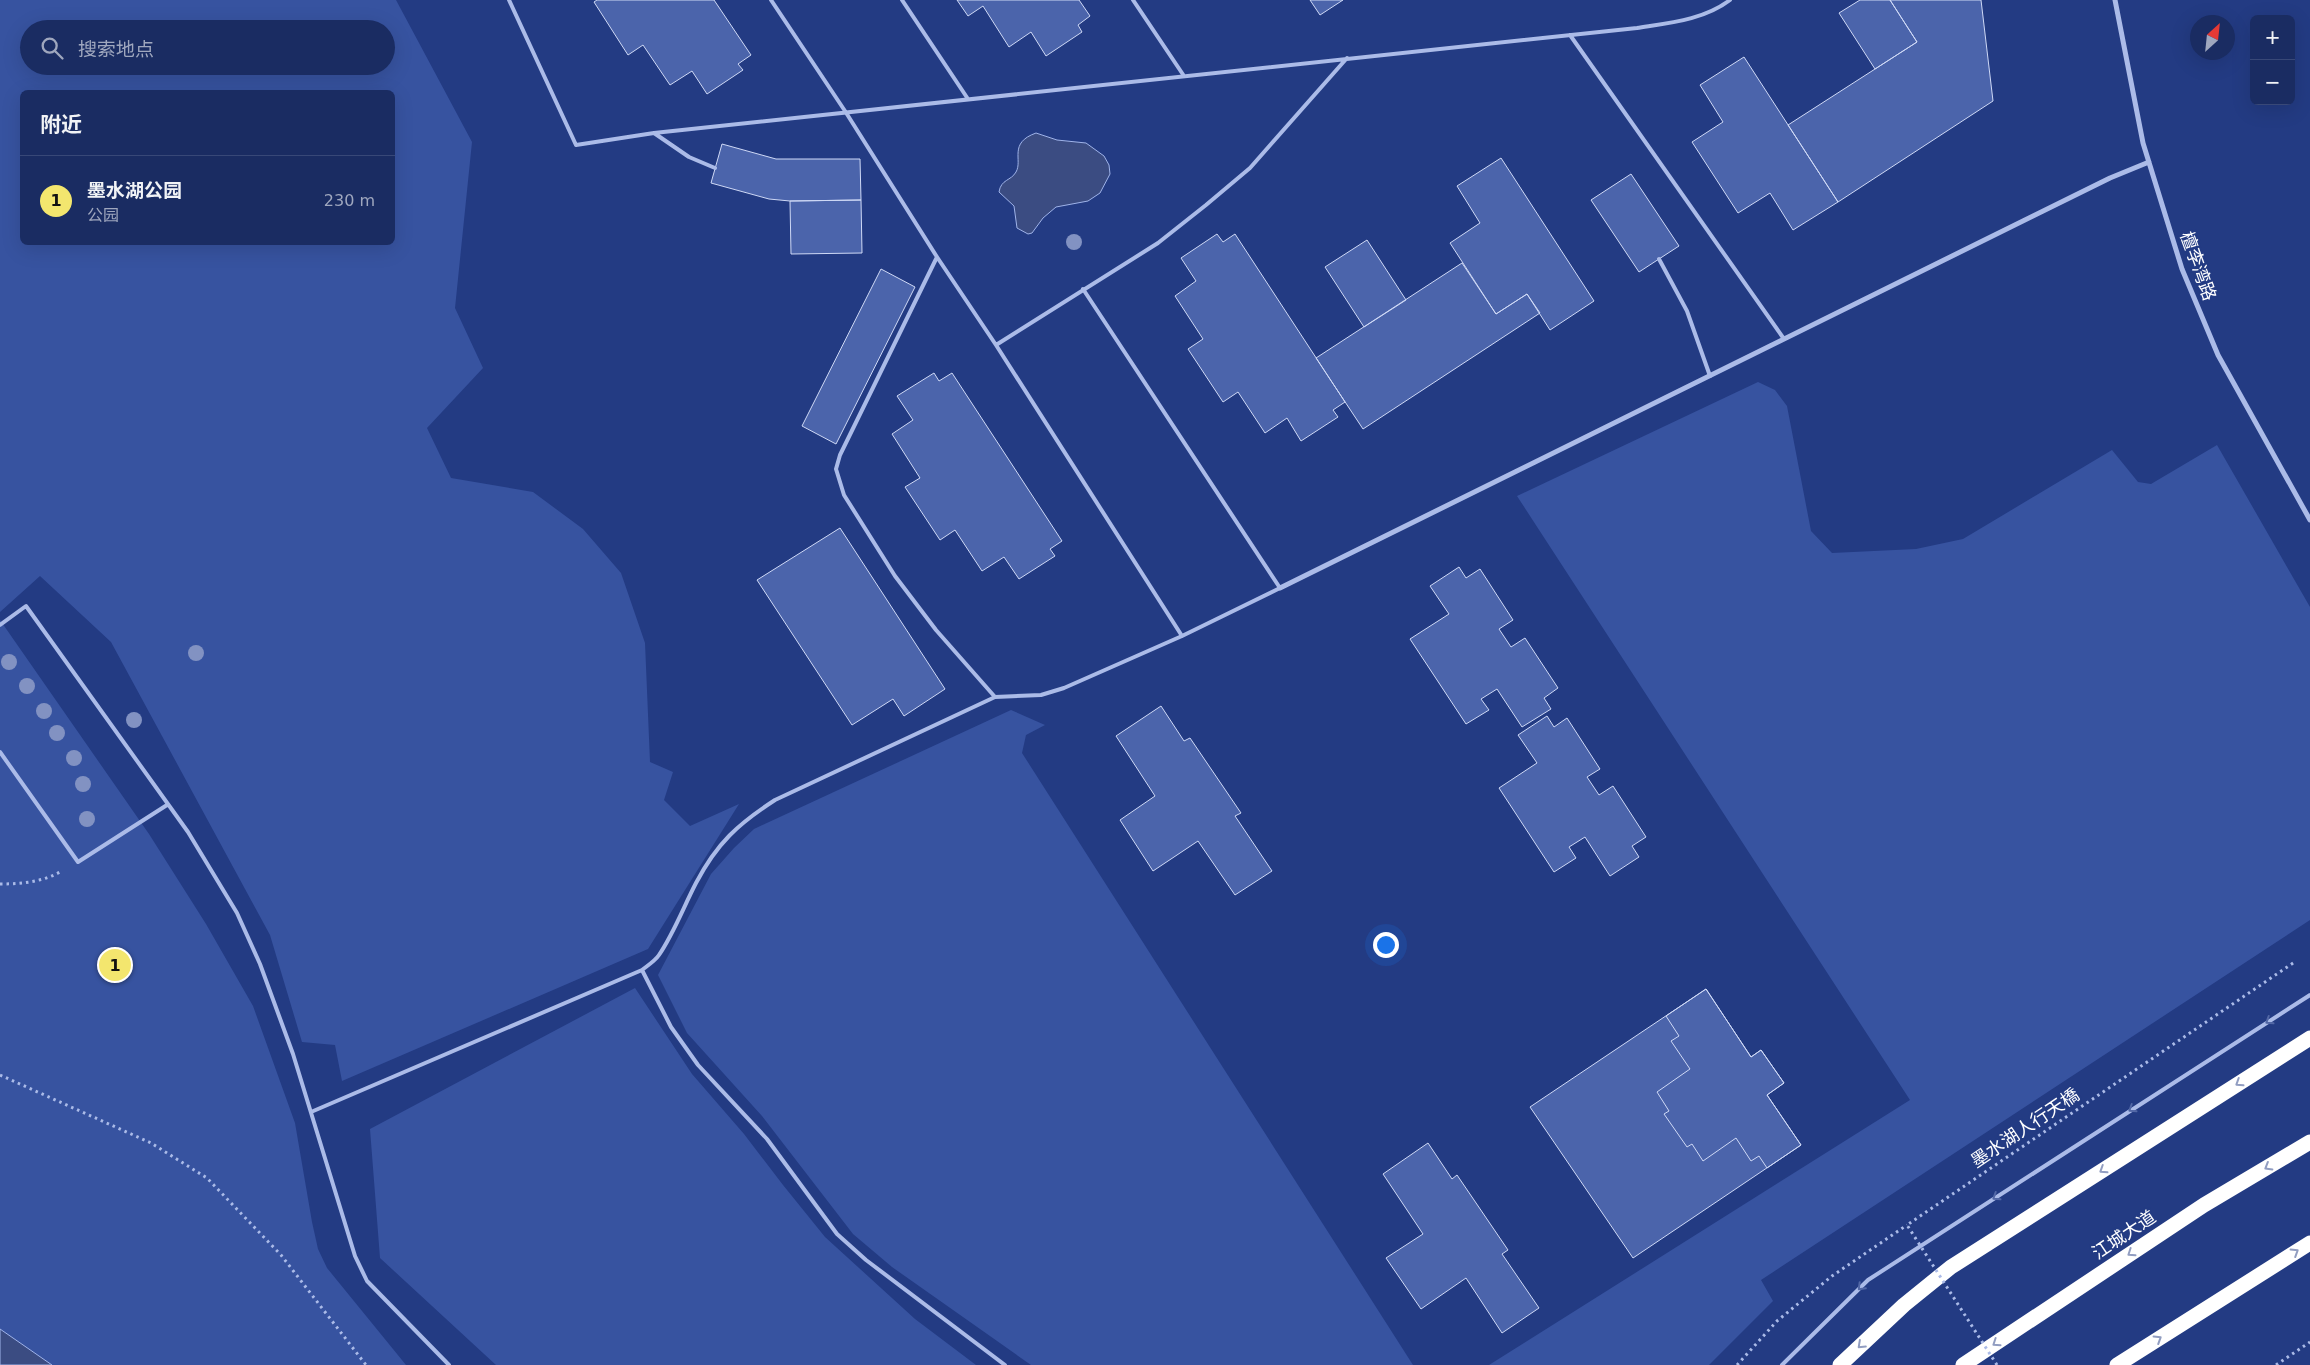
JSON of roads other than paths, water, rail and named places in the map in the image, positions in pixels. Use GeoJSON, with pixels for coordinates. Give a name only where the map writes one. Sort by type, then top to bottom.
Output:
{"type":"FeatureCollection","features":[{"type":"Feature","properties":{"kind":"highway"},"geometry":{"type":"LineString","coordinates":[[1840,1365],[1904,1305],[1951,1267],[2310,1038]]}},
{"type":"Feature","properties":{"kind":"highway","name":"江城大道"},"geometry":{"type":"LineString","coordinates":[[1963,1365],[2204,1205],[2310,1142]]}},
{"type":"Feature","properties":{"kind":"highway"},"geometry":{"type":"LineString","coordinates":[[2117,1365],[2310,1243]]}},
{"type":"Feature","properties":{"kind":"street","name":"檀李湾路"},"geometry":{"type":"LineString","coordinates":[[2115,0],[2143,143],[2182,269],[2218,355],[2310,520]]}},
{"type":"Feature","properties":{"kind":"street"},"geometry":{"type":"LineString","coordinates":[[1280,588],[2110,178],[2149,162]]}},
{"type":"Feature","properties":{"kind":"lane"},"geometry":{"type":"LineString","coordinates":[[509,0],[576,145],[654,132],[1570,35],[1675,22],[1710,12],[1730,0]]}},
{"type":"Feature","properties":{"kind":"lane"},"geometry":{"type":"LineString","coordinates":[[771,0],[846,111],[937,257],[996,345],[1182,636]]}},
{"type":"Feature","properties":{"kind":"lane"},"geometry":{"type":"LineString","coordinates":[[902,0],[968,99]]}},
{"type":"Feature","properties":{"kind":"lane"},"geometry":{"type":"LineString","coordinates":[[1133,0],[1184,76]]}},
{"type":"Feature","properties":{"kind":"lane"},"geometry":{"type":"LineString","coordinates":[[1570,35],[1784,339]]}},
{"type":"Feature","properties":{"kind":"lane"},"geometry":{"type":"LineString","coordinates":[[996,345],[1158,243],[1250,168],[1347,58]]}},
{"type":"Feature","properties":{"kind":"lane"},"geometry":{"type":"LineString","coordinates":[[654,132],[689,157],[715,168]]}},
{"type":"Feature","properties":{"kind":"lane"},"geometry":{"type":"LineString","coordinates":[[937,257],[840,455],[836,469],[844,496],[895,576],[936,630],[995,697]]}},
{"type":"Feature","properties":{"kind":"lane"},"geometry":{"type":"LineString","coordinates":[[1659,259],[1687,311],[1710,376]]}},
{"type":"Feature","properties":{"kind":"lane"},"geometry":{"type":"LineString","coordinates":[[311,1112],[642,970],[658,956],[697,880],[712,856],[744,820],[775,800],[995,697],[1041,695],[1064,688],[1182,636],[1280,588],[1083,289]]}},
{"type":"Feature","properties":{"kind":"lane"},"geometry":{"type":"LineString","coordinates":[[0,624],[26,606],[188,832],[237,913],[260,964],[293,1054],[355,1256],[368,1281],[449,1365]]}},
{"type":"Feature","properties":{"kind":"lane"},"geometry":{"type":"LineString","coordinates":[[0,752],[78,862],[167,805]]}},
{"type":"Feature","properties":{"kind":"lane"},"geometry":{"type":"LineString","coordinates":[[642,970],[671,1027],[698,1064],[767,1138],[837,1234],[866,1260],[1005,1365]]}},
{"type":"Feature","properties":{"kind":"lane"},"geometry":{"type":"LineString","coordinates":[[1782,1365],[1868,1280],[2310,995]]}},
{"type":"Feature","properties":{"kind":"place","name":"墨水湖公园"},"geometry":{"type":"Point","coordinates":[115,965]}}]}
